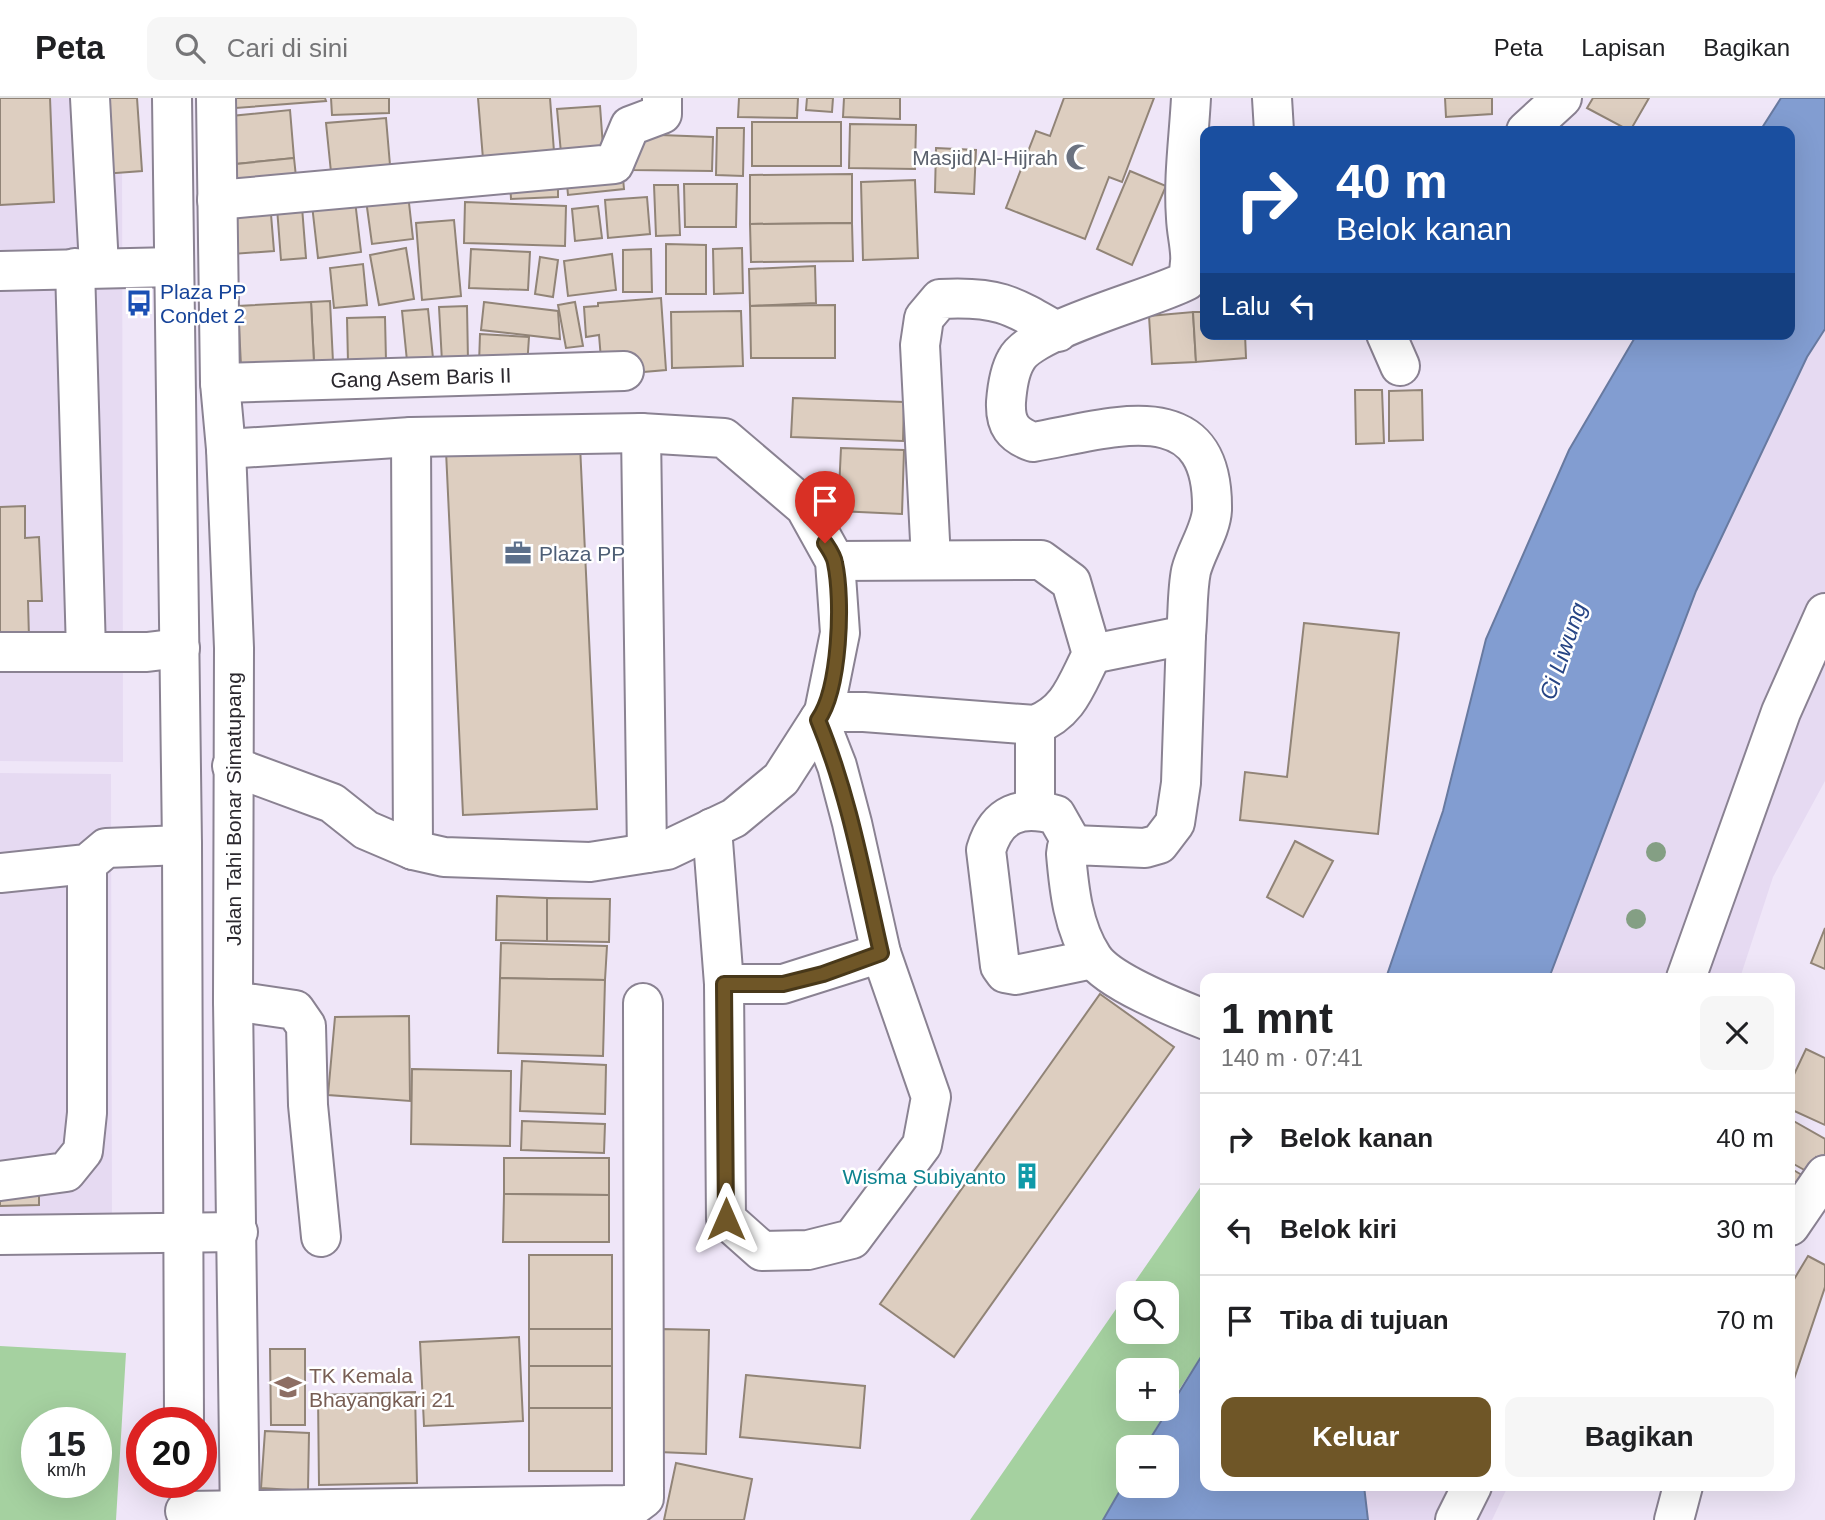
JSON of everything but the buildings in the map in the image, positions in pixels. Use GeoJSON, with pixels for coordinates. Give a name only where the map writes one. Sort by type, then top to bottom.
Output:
{"type":"FeatureCollection","features":[{"type":"Feature","properties":{"kind":"main road"},"geometry":{"type":"LineString","coordinates":[[86,652],[90,98]]}},
{"type":"Feature","properties":{"kind":"main road"},"geometry":{"type":"LineString","coordinates":[[172,98],[182,845],[184,1407]]}},
{"type":"Feature","properties":{"kind":"main road","name":"Jalan Tahi Bonar Simatupang"},"geometry":{"type":"LineString","coordinates":[[216,98],[220,383],[226,449],[234,648],[233,1001],[237,1232],[247,1513]]}},
{"type":"Feature","properties":{"kind":"main road"},"geometry":{"type":"LineString","coordinates":[[217,200],[614,164],[629,125],[662,114],[662,98]]}},
{"type":"Feature","properties":{"kind":"main road"},"geometry":{"type":"LineString","coordinates":[[1191,98],[1186,219],[1192,246],[1191,268],[1186,281],[1038,340],[1016,358],[1006,406],[1008,424],[1016,436],[1033,442],[1149,425],[1181,433],[1200,449],[1212,512],[1191,572],[1181,783],[1175,823],[1159,844],[1145,848],[1073,845],[1067,847],[1066,854],[1070,896],[1093,959],[1158,1001],[1200,1018]]}},
{"type":"Feature","properties":{"kind":"main road"},"geometry":{"type":"LineString","coordinates":[[1272,98],[1274,126]]}},
{"type":"Feature","properties":{"kind":"main road"},"geometry":{"type":"LineString","coordinates":[[1531,126],[1562,98]]}},
{"type":"Feature","properties":{"kind":"main road"},"geometry":{"type":"LineString","coordinates":[[0,271],[174,267]]}},
{"type":"Feature","properties":{"kind":"main road"},"geometry":{"type":"LineString","coordinates":[[931,561],[920,345],[924,318],[940,299],[967,297],[1008,303],[1058,332]]}},
{"type":"Feature","properties":{"kind":"main road","name":"Gang Asem Baris II"},"geometry":{"type":"LineString","coordinates":[[220,383],[624,371]]}},
{"type":"Feature","properties":{"kind":"main road"},"geometry":{"type":"LineString","coordinates":[[177,450],[411,437],[641,433],[724,438],[805,507],[835,561],[840,633],[821,716],[781,779],[734,818],[667,850],[590,862],[444,857],[413,850],[366,830],[332,803],[232,766]]}},
{"type":"Feature","properties":{"kind":"main road"},"geometry":{"type":"LineString","coordinates":[[641,433],[647,853]]}},
{"type":"Feature","properties":{"kind":"main road"},"geometry":{"type":"LineString","coordinates":[[411,437],[413,850]]}},
{"type":"Feature","properties":{"kind":"main road"},"geometry":{"type":"LineString","coordinates":[[821,716],[864,712],[1035,724],[1055,717],[1069,699],[1092,654],[1071,582],[1041,560],[835,561]]}},
{"type":"Feature","properties":{"kind":"main road"},"geometry":{"type":"LineString","coordinates":[[1688,973],[1781,712],[1825,613]]}},
{"type":"Feature","properties":{"kind":"main road"},"geometry":{"type":"LineString","coordinates":[[1092,654],[1186,635]]}},
{"type":"Feature","properties":{"kind":"main road"},"geometry":{"type":"LineString","coordinates":[[0,652],[234,648]]}},
{"type":"Feature","properties":{"kind":"main road"},"geometry":{"type":"LineString","coordinates":[[712,828],[724,984],[726,1219],[762,1251],[808,1250],[852,1238],[922,1145],[931,1097],[881,953],[849,811],[821,716]]}},
{"type":"Feature","properties":{"kind":"main road"},"geometry":{"type":"LineString","coordinates":[[1035,724],[1035,809]]}},
{"type":"Feature","properties":{"kind":"main road"},"geometry":{"type":"LineString","coordinates":[[1073,845],[1056,815],[1035,809],[999,821],[991,832],[986,850],[1000,966],[1005,973],[1016,975],[1093,959]]}},
{"type":"Feature","properties":{"kind":"main road"},"geometry":{"type":"LineString","coordinates":[[0,873],[87,864],[106,848],[182,845]]}},
{"type":"Feature","properties":{"kind":"main road"},"geometry":{"type":"LineString","coordinates":[[0,1181],[66,1172],[83,1151],[86,1114],[87,864]]}},
{"type":"Feature","properties":{"kind":"main road"},"geometry":{"type":"LineString","coordinates":[[724,984],[783,984],[823,974],[881,953]]}},
{"type":"Feature","properties":{"kind":"main road"},"geometry":{"type":"LineString","coordinates":[[233,1001],[295,1010],[306,1026],[308,1105],[321,1237]]}},
{"type":"Feature","properties":{"kind":"main road"},"geometry":{"type":"LineString","coordinates":[[185,1504],[247,1513],[625,1512],[640,1502],[647,1493],[643,1003]]}},
{"type":"Feature","properties":{"kind":"main road"},"geometry":{"type":"LineString","coordinates":[[1795,1219],[1825,1175]]}},
{"type":"Feature","properties":{"kind":"main road"},"geometry":{"type":"LineString","coordinates":[[0,1235],[237,1232]]}},
{"type":"Feature","properties":{"kind":"main road"},"geometry":{"type":"LineString","coordinates":[[1455,1520],[1470,1491]]}},
{"type":"Feature","properties":{"kind":"main road"},"geometry":{"type":"LineString","coordinates":[[1674,1520],[1682,1491]]}},
{"type":"Feature","properties":{"kind":"shaded area"},"geometry":{"type":"Polygon","coordinates":[[[0,98],[122,98],[123,762],[0,761],[0,98]]]}},
{"type":"Feature","properties":{"kind":"shaded area"},"geometry":{"type":"Polygon","coordinates":[[[1825,329],[1825,781],[1773,877],[1742,973],[1551,973],[1696,591],[1807,357],[1825,329]]]}},
{"type":"Feature","properties":{"kind":"shaded area"},"geometry":{"type":"Polygon","coordinates":[[[0,773],[111,774],[112,1231],[0,1233],[0,773]]]}},
{"type":"Feature","properties":{"kind":"shaded area"},"geometry":{"type":"Polygon","coordinates":[[[1347,1491],[1506,1491],[1492,1520],[1327,1520],[1347,1491]]]}},
{"type":"Feature","properties":{"kind":"green space"},"geometry":{"type":"Polygon","coordinates":[[[1200,1188],[1200,1358],[1179,1390],[1179,1358],[1116,1358],[1116,1421],[1160,1421],[1152,1435],[1116,1435],[1116,1498],[1103,1520],[970,1520],[1116,1309],[1116,1344],[1179,1344],[1179,1281],[1135,1281],[1200,1188]]]}},
{"type":"Feature","properties":{"kind":"green space"},"geometry":{"type":"Polygon","coordinates":[[[0,1346],[126,1353],[116,1520],[0,1520],[0,1346]]]}},
{"type":"Feature","properties":{"kind":"water","name":"Ci Liwung"},"geometry":{"type":"Polygon","coordinates":[[[1781,98],[1825,98],[1825,329],[1807,357],[1696,591],[1551,973],[1388,973],[1443,811],[1486,639],[1569,450],[1633,340],[1795,340],[1795,126],[1763,126],[1781,98]]]}},
{"type":"Feature","properties":{"kind":"water"},"geometry":{"type":"Polygon","coordinates":[[[1200,1359],[1200,1491],[1365,1491],[1368,1520],[1103,1520],[1116,1498],[1179,1498],[1179,1435],[1152,1435],[1161,1421],[1179,1421],[1179,1392],[1200,1359]]]}},
{"type":"Feature","properties":{"kind":"place","name":"Masjid Al-Hijrah"},"geometry":{"type":"Point","coordinates":[1079,157]}},
{"type":"Feature","properties":{"kind":"place","name":"Plaza PP Condet 2"},"geometry":{"type":"Point","coordinates":[139,303]}},
{"type":"Feature","properties":{"kind":"place","name":"Plaza PP"},"geometry":{"type":"Point","coordinates":[518,553]}},
{"type":"Feature","properties":{"kind":"place","name":"Wisma Subiyanto"},"geometry":{"type":"Point","coordinates":[1027,1176]}},
{"type":"Feature","properties":{"kind":"place","name":"TK Kemala Bhayangkari 21"},"geometry":{"type":"Point","coordinates":[288,1387]}},
{"type":"Feature","properties":{"kind":"route"},"geometry":{"type":"LineString","coordinates":[[726,1219],[724,984],[783,984],[823,974],[881,953],[837,766],[818,720],[824,712],[829,695],[840,633],[835,561],[825,543]]}}]}
